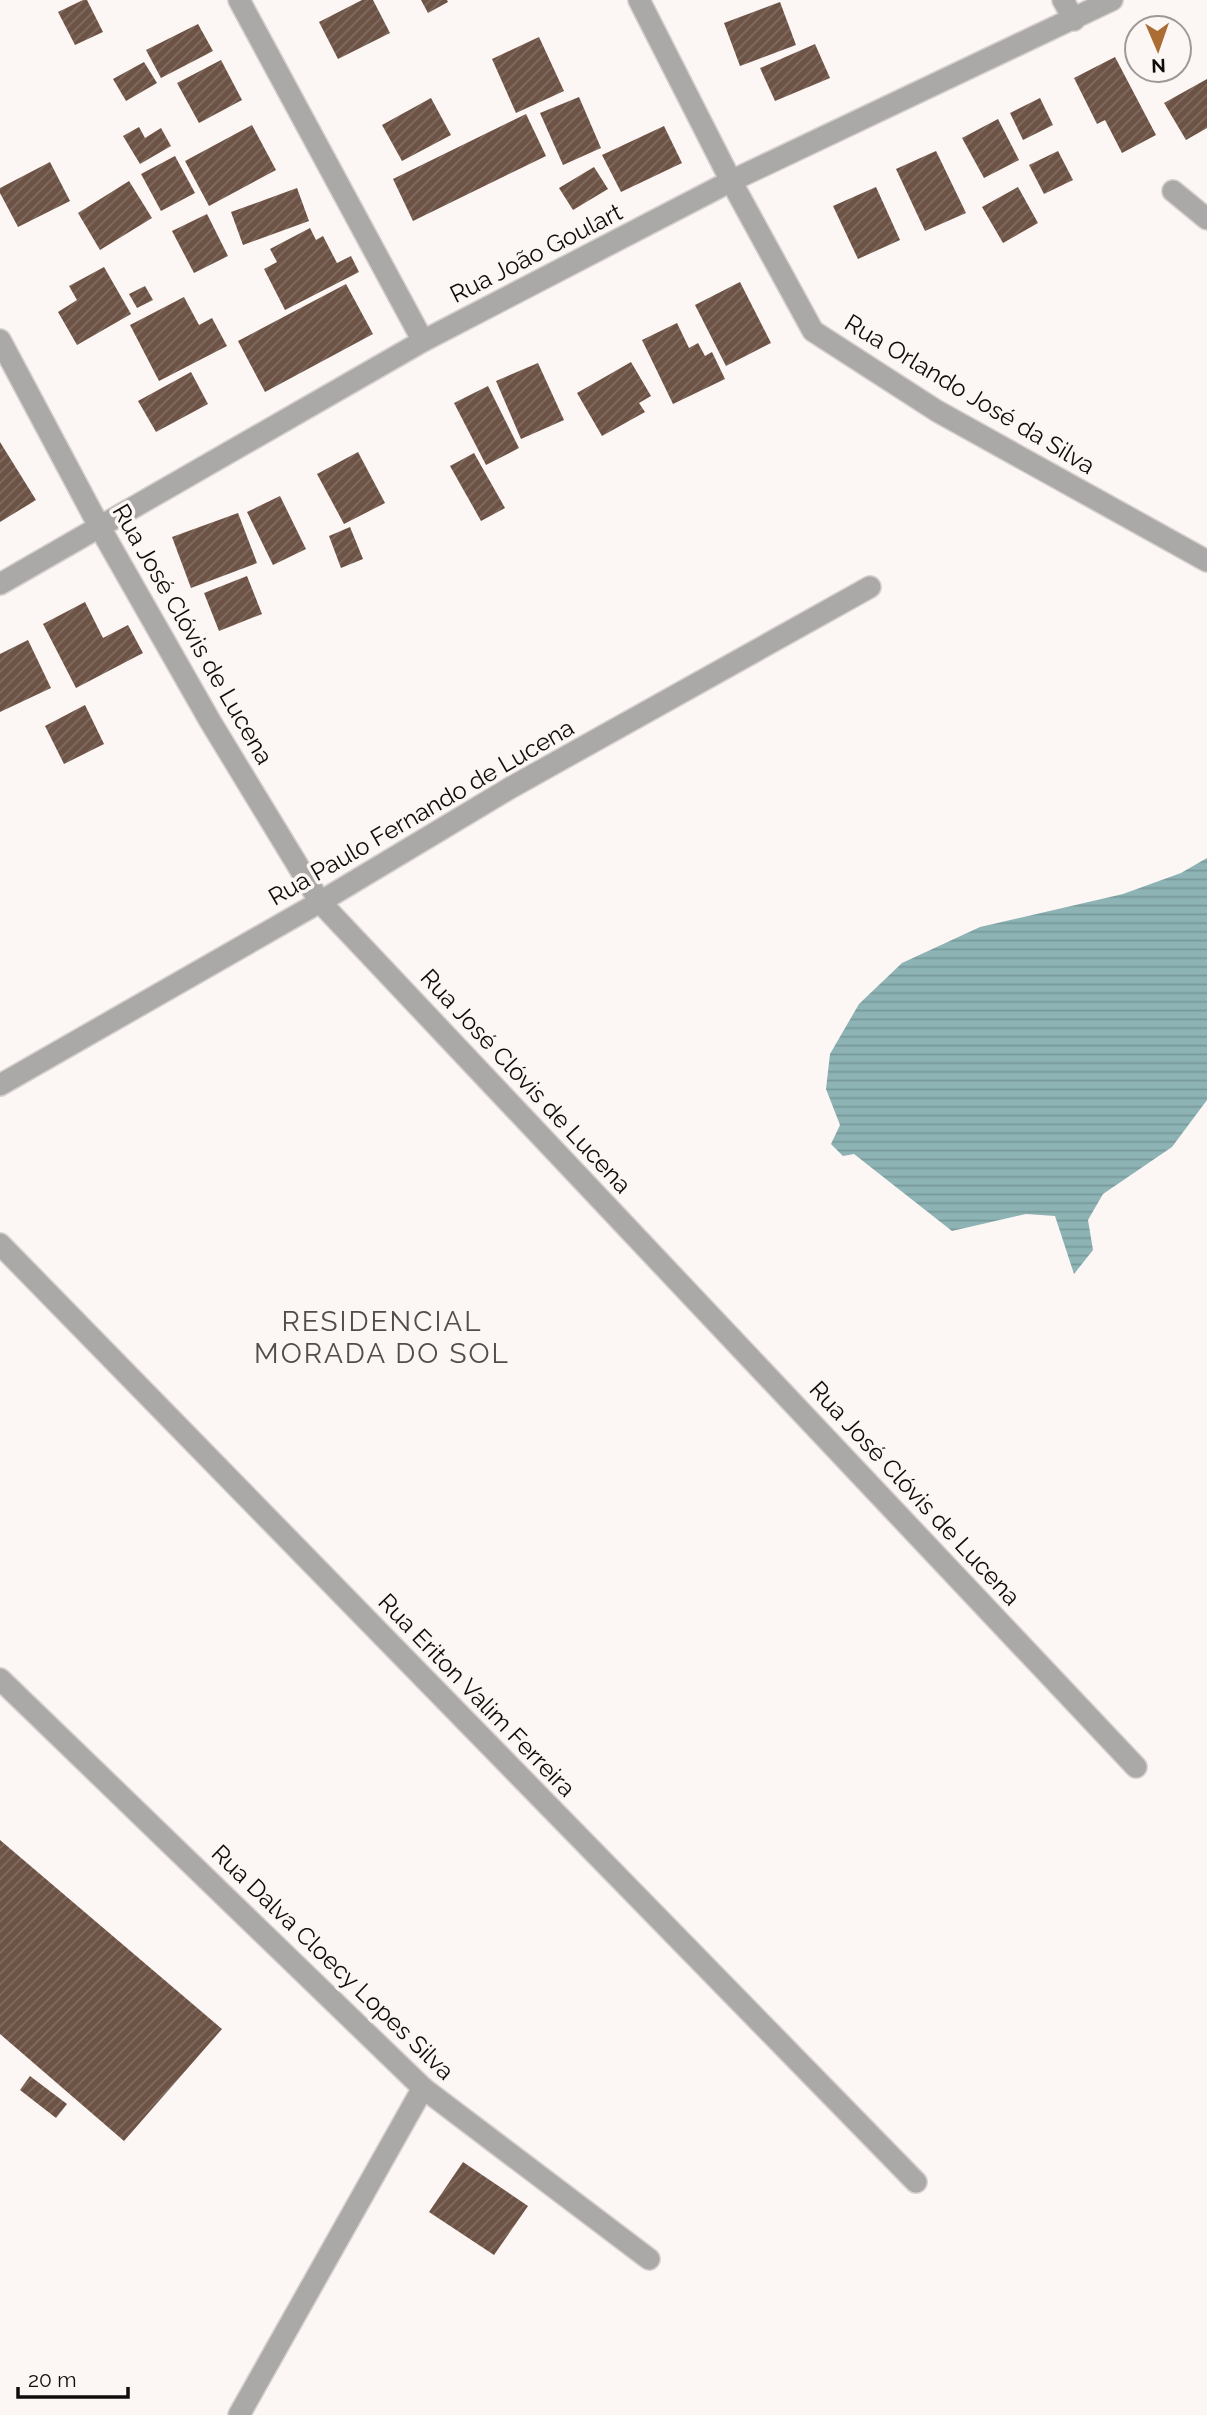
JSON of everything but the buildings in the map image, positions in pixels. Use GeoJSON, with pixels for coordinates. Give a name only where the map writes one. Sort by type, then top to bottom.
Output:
{"type":"FeatureCollection","features":[{"type":"Feature","properties":{"kind":"street"},"geometry":{"type":"LineString","coordinates":[[239,0],[423,341]]}},
{"type":"Feature","properties":{"kind":"street","name":"Rua Orlando José da Silva"},"geometry":{"type":"LineString","coordinates":[[639,0],[731,181],[813,331],[937,411],[1207,561]]}},
{"type":"Feature","properties":{"kind":"street"},"geometry":{"type":"LineString","coordinates":[[1063,0],[1074,20]]}},
{"type":"Feature","properties":{"kind":"street","name":"Rua João Goulart"},"geometry":{"type":"LineString","coordinates":[[0,584],[423,341],[731,181],[1112,0]]}},
{"type":"Feature","properties":{"kind":"street"},"geometry":{"type":"LineString","coordinates":[[1174,191],[1207,219]]}},
{"type":"Feature","properties":{"kind":"street","name":"Rua José Clóvis de Lucena"},"geometry":{"type":"LineString","coordinates":[[0,340],[99,526],[210,721],[320,902],[1136,1767]]}},
{"type":"Feature","properties":{"kind":"street","name":"Rua Paulo Fernando de Lucena"},"geometry":{"type":"LineString","coordinates":[[0,1085],[320,902],[510,788],[870,587]]}},
{"type":"Feature","properties":{"kind":"street","name":"Rua Eriton Valim Ferreira"},"geometry":{"type":"LineString","coordinates":[[0,1244],[916,2182]]}},
{"type":"Feature","properties":{"kind":"street","name":"Rua Dalva Cloecy Lopes Silva"},"geometry":{"type":"LineString","coordinates":[[0,1679],[423,2088],[649,2259]]}},
{"type":"Feature","properties":{"kind":"street"},"geometry":{"type":"LineString","coordinates":[[239,2415],[423,2088]]}},
{"type":"Feature","properties":{"kind":"water"},"geometry":{"type":"Polygon","coordinates":[[[1207,858],[1207,1100],[1172,1147],[1103,1194],[1088,1220],[1093,1250],[1074,1274],[1055,1216],[1026,1214],[952,1231],[854,1154],[843,1156],[831,1144],[840,1125],[826,1089],[830,1054],[859,1004],[902,963],[980,927],[1123,894],[1181,873],[1207,858]]]}},
{"type":"Feature","properties":{"kind":"district","name":"RESIDENCIAL MORADA DO SOL"},"geometry":{"type":"Point","coordinates":[382,1337]}}]}
